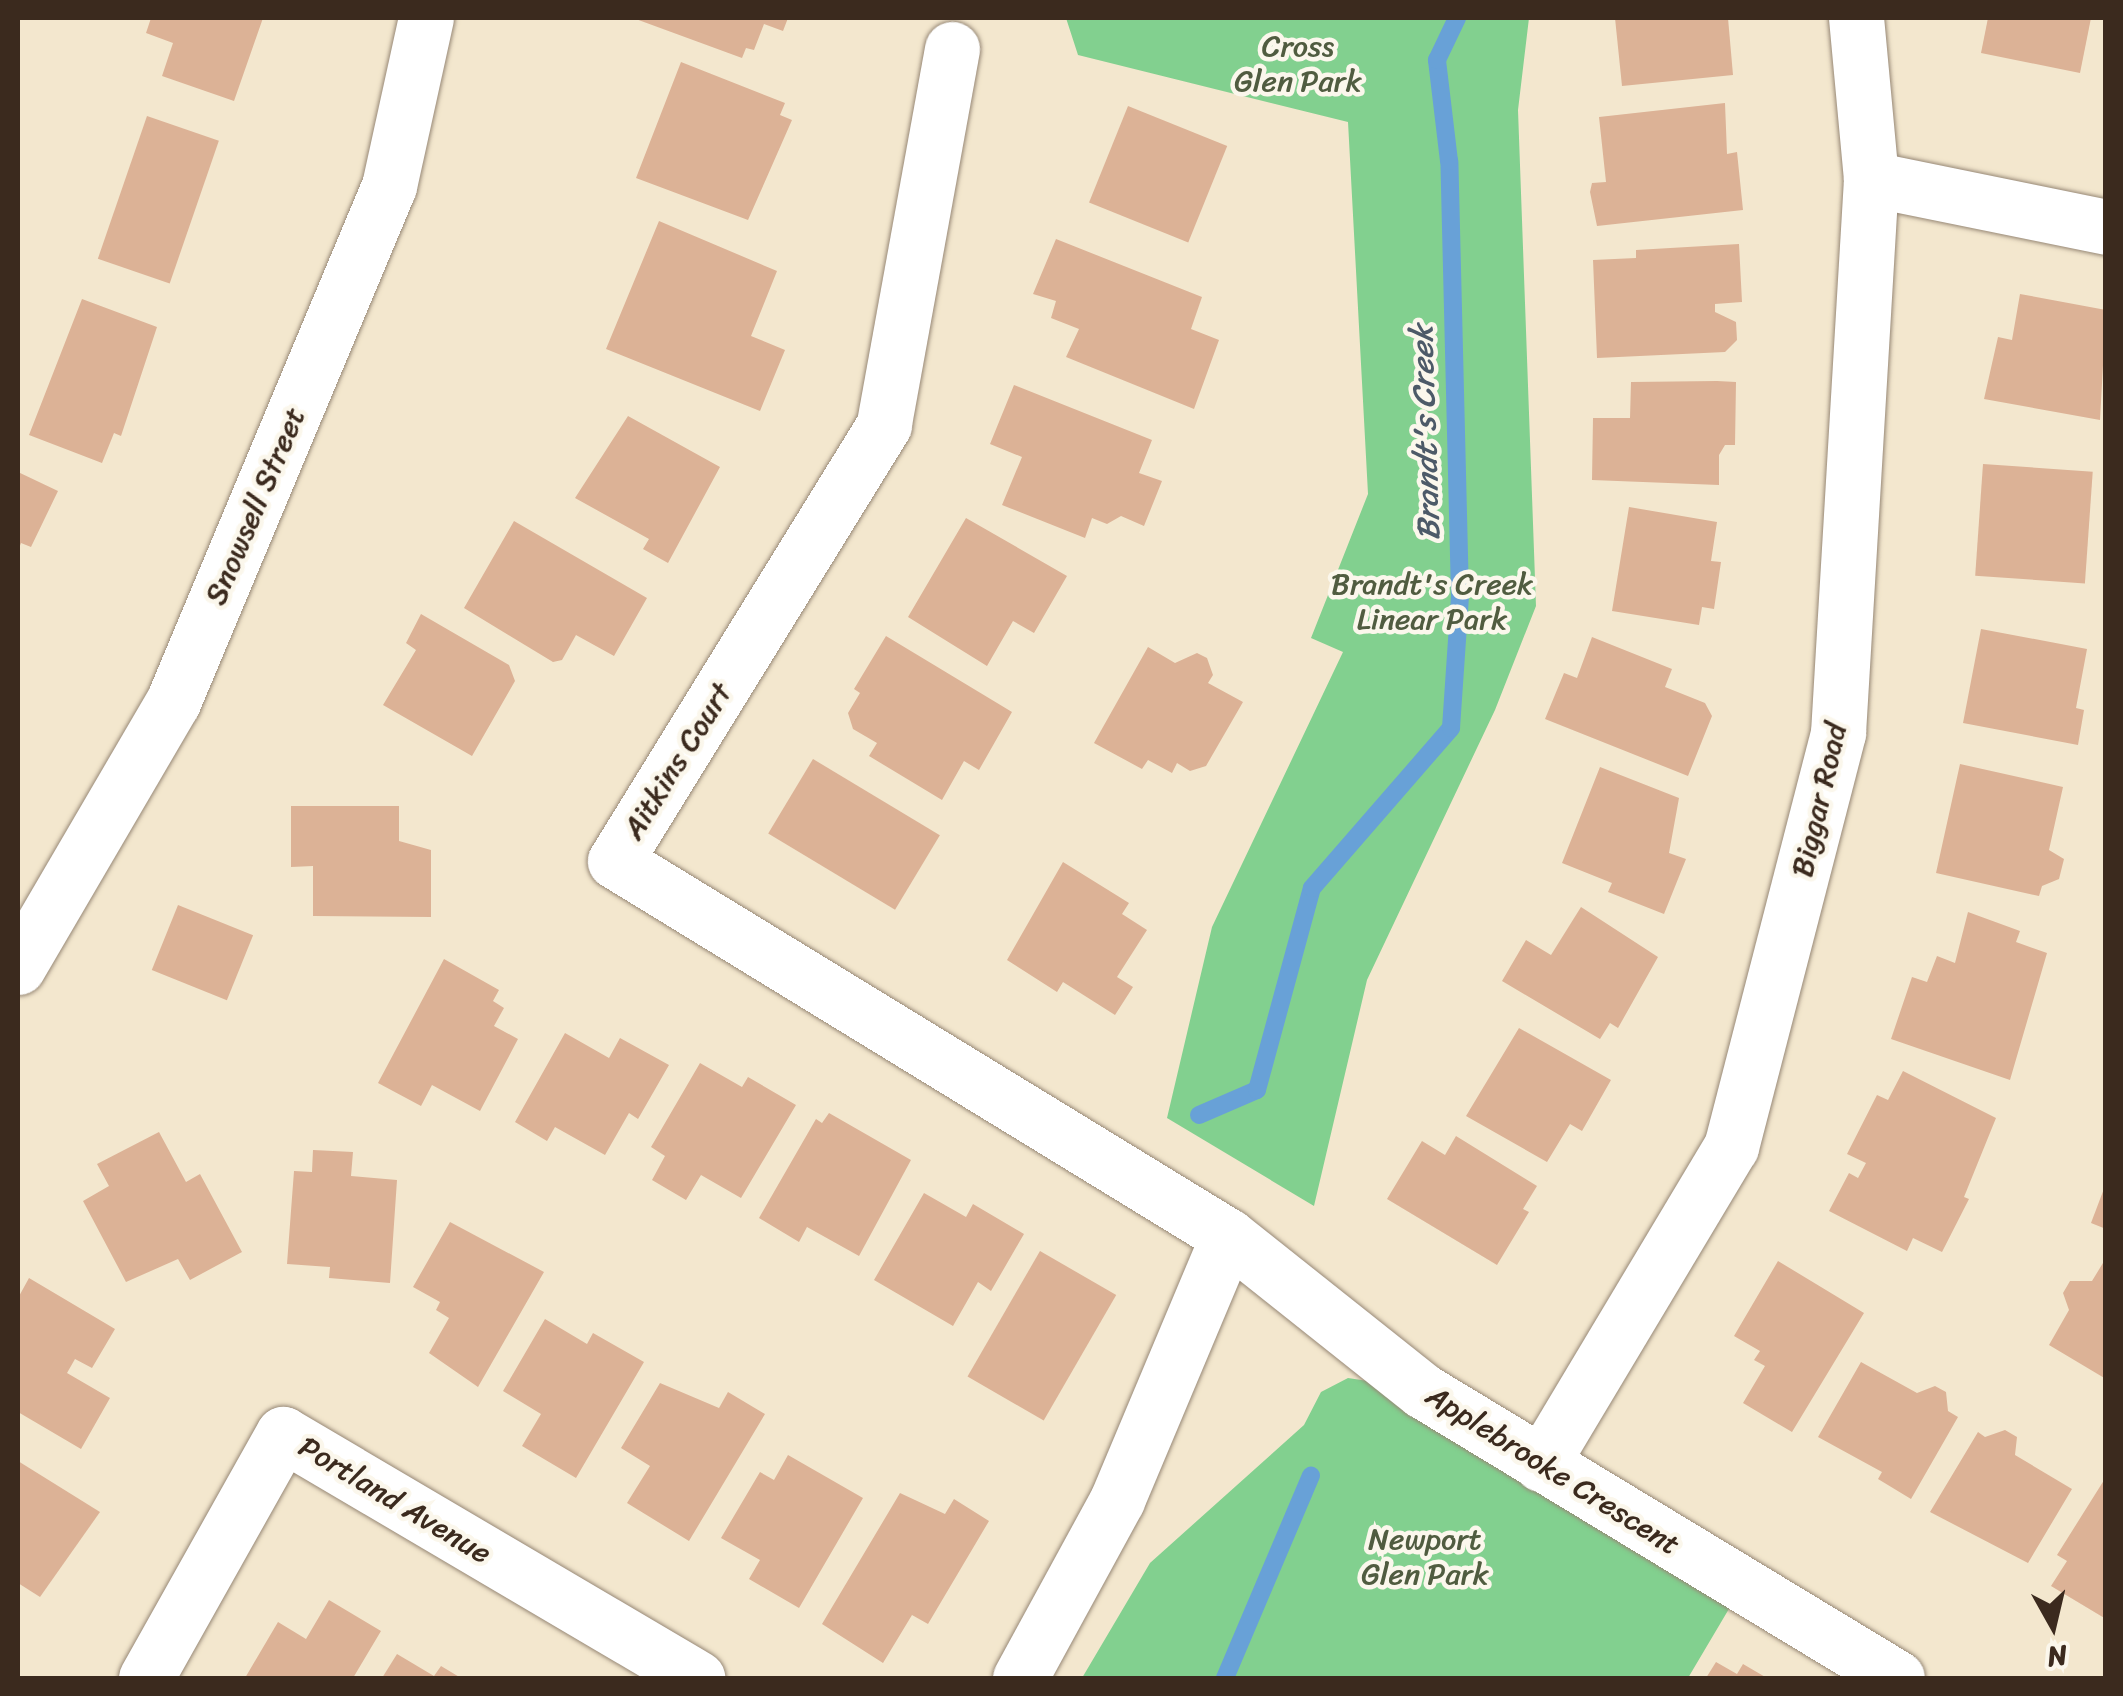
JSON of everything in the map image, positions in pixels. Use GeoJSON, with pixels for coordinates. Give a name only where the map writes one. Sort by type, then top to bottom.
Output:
{"type":"FeatureCollection","features":[{"type":"Feature","properties":{"kind":"street","name":"Snowsell Street"},"geometry":{"type":"LineString","coordinates":[[18,967],[173,702],[390,186],[426,18]]}},
{"type":"Feature","properties":{"kind":"street","name":"Biggar Road"},"geometry":{"type":"LineString","coordinates":[[1541,1464],[1732,1147],[1834,752],[1871,179],[1856,18]]}},
{"type":"Feature","properties":{"kind":"street","name":"Aitkins Court"},"geometry":{"type":"LineString","coordinates":[[952,49],[884,425],[615,862],[1228,1236]]}},
{"type":"Feature","properties":{"kind":"street"},"geometry":{"type":"LineString","coordinates":[[1871,179],[2106,227]]}},
{"type":"Feature","properties":{"kind":"street"},"geometry":{"type":"LineString","coordinates":[[1020,1678],[1117,1500],[1228,1236]]}},
{"type":"Feature","properties":{"kind":"street","name":"Applebrooke Crescent"},"geometry":{"type":"LineString","coordinates":[[1228,1236],[1423,1391],[1896,1678]]}},
{"type":"Feature","properties":{"kind":"street","name":"Portland Avenue"},"geometry":{"type":"LineString","coordinates":[[146,1678],[283,1434],[697,1678]]}},
{"type":"Feature","properties":{"kind":"green space","name":"Brandt's Creek Linear Park"},"geometry":{"type":"Polygon","coordinates":[[[1066,18],[1529,18],[1518,110],[1536,606],[1495,710],[1367,980],[1314,1206],[1167,1118],[1212,927],[1343,652],[1311,638],[1368,494],[1348,122],[1078,55],[1066,18]]]}},
{"type":"Feature","properties":{"kind":"green space","name":"Newport Glen Park"},"geometry":{"type":"Polygon","coordinates":[[[1348,1378],[1368,1381],[1736,1597],[1688,1678],[1082,1678],[1150,1563],[1304,1425],[1321,1392],[1348,1378]]]}},
{"type":"Feature","properties":{"kind":"building"},"geometry":{"type":"Polygon","coordinates":[[[151,18],[263,18],[234,101],[162,76],[173,43],[146,33],[151,18]]]}},
{"type":"Feature","properties":{"kind":"building"},"geometry":{"type":"Polygon","coordinates":[[[633,18],[788,18],[783,31],[764,24],[754,50],[746,48],[742,58],[633,18]]]}},
{"type":"Feature","properties":{"kind":"building"},"geometry":{"type":"Polygon","coordinates":[[[1615,18],[1728,18],[1733,75],[1622,86],[1615,18]]]}},
{"type":"Feature","properties":{"kind":"building"},"geometry":{"type":"Polygon","coordinates":[[[1988,18],[2091,18],[2080,73],[1981,53],[1988,18]]]}},
{"type":"Feature","properties":{"kind":"building"},"geometry":{"type":"Polygon","coordinates":[[[681,62],[785,103],[780,115],[792,120],[748,220],[636,178],[681,62]]]}},
{"type":"Feature","properties":{"kind":"building"},"geometry":{"type":"Polygon","coordinates":[[[1725,103],[1727,154],[1737,152],[1743,210],[1597,226],[1590,192],[1592,183],[1606,182],[1599,117],[1725,103]]]}},
{"type":"Feature","properties":{"kind":"building"},"geometry":{"type":"Polygon","coordinates":[[[1128,106],[1227,146],[1188,243],[1089,202],[1128,106]]]}},
{"type":"Feature","properties":{"kind":"building"},"geometry":{"type":"Polygon","coordinates":[[[147,116],[219,141],[170,284],[98,259],[147,116]]]}},
{"type":"Feature","properties":{"kind":"building"},"geometry":{"type":"Polygon","coordinates":[[[659,221],[777,271],[751,336],[785,350],[760,411],[606,349],[659,221]]]}},
{"type":"Feature","properties":{"kind":"building"},"geometry":{"type":"Polygon","coordinates":[[[1056,239],[1202,297],[1191,329],[1219,340],[1194,409],[1066,357],[1079,329],[1051,318],[1056,301],[1033,294],[1056,239]]]}},
{"type":"Feature","properties":{"kind":"building"},"geometry":{"type":"Polygon","coordinates":[[[1739,244],[1742,302],[1715,304],[1715,312],[1736,322],[1737,340],[1725,352],[1597,358],[1593,260],[1636,258],[1636,250],[1739,244]]]}},
{"type":"Feature","properties":{"kind":"building"},"geometry":{"type":"Polygon","coordinates":[[[2020,294],[2106,310],[2100,420],[1984,399],[1998,337],[2012,340],[2020,294]]]}},
{"type":"Feature","properties":{"kind":"building"},"geometry":{"type":"Polygon","coordinates":[[[82,299],[157,327],[121,436],[114,433],[102,463],[29,435],[82,299]]]}},
{"type":"Feature","properties":{"kind":"building"},"geometry":{"type":"Polygon","coordinates":[[[1631,382],[1736,382],[1735,445],[1725,445],[1719,455],[1719,485],[1592,480],[1593,418],[1630,418],[1631,382]]]}},
{"type":"Feature","properties":{"kind":"building"},"geometry":{"type":"Polygon","coordinates":[[[1014,385],[1152,440],[1139,473],[1162,481],[1144,526],[1121,516],[1107,524],[1092,518],[1085,538],[1002,505],[1022,457],[990,444],[1014,385]]]}},
{"type":"Feature","properties":{"kind":"building"},"geometry":{"type":"Polygon","coordinates":[[[628,416],[720,467],[668,563],[643,549],[649,539],[575,498],[628,416]]]}},
{"type":"Feature","properties":{"kind":"building"},"geometry":{"type":"Polygon","coordinates":[[[1983,464],[2093,472],[2085,583],[1975,576],[1983,464]]]}},
{"type":"Feature","properties":{"kind":"building"},"geometry":{"type":"Polygon","coordinates":[[[18,472],[58,491],[31,547],[21,543],[18,551],[18,472]]]}},
{"type":"Feature","properties":{"kind":"building"},"geometry":{"type":"Polygon","coordinates":[[[1629,507],[1717,522],[1711,561],[1721,562],[1714,609],[1702,607],[1699,625],[1612,611],[1629,507]]]}},
{"type":"Feature","properties":{"kind":"building"},"geometry":{"type":"Polygon","coordinates":[[[966,518],[1067,576],[1034,633],[1013,621],[987,666],[908,617],[966,518]]]}},
{"type":"Feature","properties":{"kind":"building"},"geometry":{"type":"Polygon","coordinates":[[[514,521],[647,598],[614,656],[576,635],[562,660],[553,662],[464,608],[514,521]]]}},
{"type":"Feature","properties":{"kind":"building"},"geometry":{"type":"Polygon","coordinates":[[[421,614],[509,665],[515,681],[472,756],[383,705],[416,650],[406,643],[421,614]]]}},
{"type":"Feature","properties":{"kind":"building"},"geometry":{"type":"Polygon","coordinates":[[[1981,629],[2087,649],[2076,708],[2084,710],[2078,745],[1963,723],[1981,629]]]}},
{"type":"Feature","properties":{"kind":"building"},"geometry":{"type":"Polygon","coordinates":[[[886,636],[1012,712],[979,770],[964,761],[942,800],[869,756],[877,743],[853,729],[848,713],[860,693],[854,689],[886,636]]]}},
{"type":"Feature","properties":{"kind":"building"},"geometry":{"type":"Polygon","coordinates":[[[1592,637],[1672,669],[1665,687],[1705,703],[1712,716],[1688,776],[1545,719],[1564,673],[1577,678],[1592,637]]]}},
{"type":"Feature","properties":{"kind":"building"},"geometry":{"type":"Polygon","coordinates":[[[1148,647],[1175,663],[1197,653],[1207,658],[1213,675],[1208,683],[1243,702],[1206,766],[1190,771],[1177,763],[1172,773],[1148,760],[1142,769],[1094,743],[1148,647]]]}},
{"type":"Feature","properties":{"kind":"building"},"geometry":{"type":"Polygon","coordinates":[[[813,759],[940,835],[895,910],[768,834],[813,759]]]}},
{"type":"Feature","properties":{"kind":"building"},"geometry":{"type":"Polygon","coordinates":[[[1960,764],[2063,787],[2049,850],[2064,859],[2059,879],[2042,886],[2039,896],[1936,873],[1960,764]]]}},
{"type":"Feature","properties":{"kind":"building"},"geometry":{"type":"Polygon","coordinates":[[[1600,767],[1679,798],[1669,853],[1686,859],[1664,914],[1608,892],[1612,883],[1562,863],[1600,767]]]}},
{"type":"Feature","properties":{"kind":"building"},"geometry":{"type":"Polygon","coordinates":[[[291,806],[399,806],[399,841],[431,850],[431,917],[313,916],[313,866],[291,867],[291,806]]]}},
{"type":"Feature","properties":{"kind":"building"},"geometry":{"type":"Polygon","coordinates":[[[1063,862],[1129,903],[1122,914],[1147,930],[1117,977],[1133,987],[1115,1015],[1063,982],[1057,992],[1007,960],[1063,862]]]}},
{"type":"Feature","properties":{"kind":"building"},"geometry":{"type":"Polygon","coordinates":[[[178,905],[253,935],[227,1000],[152,970],[178,905]]]}},
{"type":"Feature","properties":{"kind":"building"},"geometry":{"type":"Polygon","coordinates":[[[1581,907],[1658,957],[1618,1028],[1610,1023],[1600,1039],[1502,981],[1526,940],[1551,955],[1581,907]]]}},
{"type":"Feature","properties":{"kind":"building"},"geometry":{"type":"Polygon","coordinates":[[[1968,912],[2020,931],[2016,942],[2047,953],[2010,1080],[1891,1039],[1912,977],[1927,982],[1937,956],[1955,963],[1968,912]]]}},
{"type":"Feature","properties":{"kind":"building"},"geometry":{"type":"Polygon","coordinates":[[[444,959],[499,990],[493,1001],[504,1008],[494,1026],[518,1039],[480,1111],[432,1085],[421,1106],[378,1083],[444,959]]]}},
{"type":"Feature","properties":{"kind":"building"},"geometry":{"type":"Polygon","coordinates":[[[1519,1028],[1611,1080],[1582,1131],[1570,1124],[1547,1162],[1466,1116],[1519,1028]]]}},
{"type":"Feature","properties":{"kind":"building"},"geometry":{"type":"Polygon","coordinates":[[[565,1033],[609,1058],[620,1038],[669,1065],[638,1119],[629,1113],[605,1155],[555,1127],[547,1141],[515,1122],[565,1033]]]}},
{"type":"Feature","properties":{"kind":"building"},"geometry":{"type":"Polygon","coordinates":[[[700,1063],[742,1087],[748,1077],[796,1105],[741,1198],[701,1175],[686,1200],[652,1180],[665,1156],[651,1147],[700,1063]]]}},
{"type":"Feature","properties":{"kind":"building"},"geometry":{"type":"Polygon","coordinates":[[[1903,1071],[1996,1118],[1964,1197],[1969,1199],[1942,1252],[1913,1238],[1907,1251],[1829,1211],[1849,1173],[1858,1178],[1866,1163],[1847,1154],[1877,1095],[1888,1100],[1903,1071]]]}},
{"type":"Feature","properties":{"kind":"building"},"geometry":{"type":"Polygon","coordinates":[[[829,1113],[911,1160],[859,1256],[807,1227],[799,1242],[759,1218],[816,1119],[822,1123],[829,1113]]]}},
{"type":"Feature","properties":{"kind":"building"},"geometry":{"type":"Polygon","coordinates":[[[159,1132],[186,1182],[200,1174],[242,1252],[190,1280],[178,1259],[126,1282],[83,1201],[109,1186],[97,1164],[159,1132]]]}},
{"type":"Feature","properties":{"kind":"building"},"geometry":{"type":"Polygon","coordinates":[[[1456,1136],[1537,1186],[1523,1209],[1529,1212],[1497,1265],[1387,1199],[1422,1141],[1445,1155],[1456,1136]]]}},
{"type":"Feature","properties":{"kind":"building"},"geometry":{"type":"Polygon","coordinates":[[[313,1150],[353,1152],[351,1176],[397,1180],[390,1283],[329,1278],[330,1267],[287,1264],[294,1171],[312,1172],[313,1150]]]}},
{"type":"Feature","properties":{"kind":"building"},"geometry":{"type":"Polygon","coordinates":[[[2106,1186],[2106,1229],[2091,1223],[2106,1186]]]}},
{"type":"Feature","properties":{"kind":"building"},"geometry":{"type":"Polygon","coordinates":[[[924,1193],[966,1217],[973,1204],[1024,1234],[991,1291],[978,1282],[953,1326],[874,1280],[924,1193]]]}},
{"type":"Feature","properties":{"kind":"building"},"geometry":{"type":"Polygon","coordinates":[[[450,1222],[544,1272],[478,1387],[429,1353],[449,1318],[436,1310],[440,1302],[413,1287],[450,1222]]]}},
{"type":"Feature","properties":{"kind":"building"},"geometry":{"type":"Polygon","coordinates":[[[1040,1251],[1116,1295],[1044,1421],[968,1377],[1040,1251]]]}},
{"type":"Feature","properties":{"kind":"building"},"geometry":{"type":"Polygon","coordinates":[[[2106,1258],[2106,1379],[2049,1345],[2069,1310],[2063,1293],[2070,1281],[2092,1281],[2106,1258]]]}},
{"type":"Feature","properties":{"kind":"building"},"geometry":{"type":"Polygon","coordinates":[[[1778,1261],[1864,1313],[1792,1432],[1743,1403],[1765,1366],[1754,1360],[1760,1351],[1734,1336],[1778,1261]]]}},
{"type":"Feature","properties":{"kind":"building"},"geometry":{"type":"Polygon","coordinates":[[[29,1278],[115,1329],[92,1368],[75,1359],[67,1373],[110,1398],[81,1449],[18,1412],[18,1298],[29,1278]]]}},
{"type":"Feature","properties":{"kind":"building"},"geometry":{"type":"Polygon","coordinates":[[[545,1319],[587,1344],[593,1333],[644,1362],[576,1478],[522,1446],[541,1414],[503,1391],[545,1319]]]}},
{"type":"Feature","properties":{"kind":"building"},"geometry":{"type":"Polygon","coordinates":[[[1861,1362],[1917,1393],[1935,1386],[1946,1392],[1948,1411],[1958,1417],[1911,1499],[1878,1479],[1882,1472],[1818,1437],[1861,1362]]]}},
{"type":"Feature","properties":{"kind":"building"},"geometry":{"type":"Polygon","coordinates":[[[660,1383],[719,1408],[728,1392],[765,1414],[689,1541],[627,1503],[650,1466],[621,1448],[660,1383]]]}},
{"type":"Feature","properties":{"kind":"building"},"geometry":{"type":"Polygon","coordinates":[[[2005,1430],[2017,1437],[2015,1455],[2072,1489],[2028,1563],[1930,1512],[1978,1432],[1985,1437],[2005,1430]]]}},
{"type":"Feature","properties":{"kind":"building"},"geometry":{"type":"Polygon","coordinates":[[[788,1455],[863,1498],[799,1608],[749,1579],[760,1560],[721,1538],[760,1472],[774,1480],[788,1455]]]}},
{"type":"Feature","properties":{"kind":"building"},"geometry":{"type":"Polygon","coordinates":[[[18,1461],[100,1512],[40,1597],[18,1583],[18,1461]]]}},
{"type":"Feature","properties":{"kind":"building"},"geometry":{"type":"Polygon","coordinates":[[[2106,1477],[2106,1619],[2051,1586],[2067,1561],[2057,1555],[2106,1477]]]}},
{"type":"Feature","properties":{"kind":"building"},"geometry":{"type":"Polygon","coordinates":[[[900,1493],[945,1514],[954,1499],[989,1521],[928,1624],[912,1615],[883,1663],[822,1624],[900,1493]]]}},
{"type":"Feature","properties":{"kind":"building"},"geometry":{"type":"Polygon","coordinates":[[[329,1600],[381,1631],[353,1678],[245,1678],[278,1622],[306,1639],[329,1600]]]}},
{"type":"Feature","properties":{"kind":"building"},"geometry":{"type":"Polygon","coordinates":[[[397,1654],[434,1676],[441,1666],[461,1678],[382,1678],[397,1654]]]}},
{"type":"Feature","properties":{"kind":"building"},"geometry":{"type":"Polygon","coordinates":[[[1716,1662],[1737,1674],[1743,1664],[1767,1678],[1706,1678],[1716,1662]]]}},
{"type":"Feature","properties":{"kind":"waterway","name":"Brandt's Creek"},"geometry":{"type":"LineString","coordinates":[[1199,1115],[1257,1090],[1312,888],[1451,728],[1460,596],[1449,161],[1437,60],[1457,18]]}},
{"type":"Feature","properties":{"kind":"waterway","name":"Brandt's Creek"},"geometry":{"type":"LineString","coordinates":[[1225,1678],[1311,1475]]}},
{"type":"Feature","properties":{"kind":"park label","name":"Cross Glen Park"},"geometry":{"type":"Point","coordinates":[1298,63]}}]}
